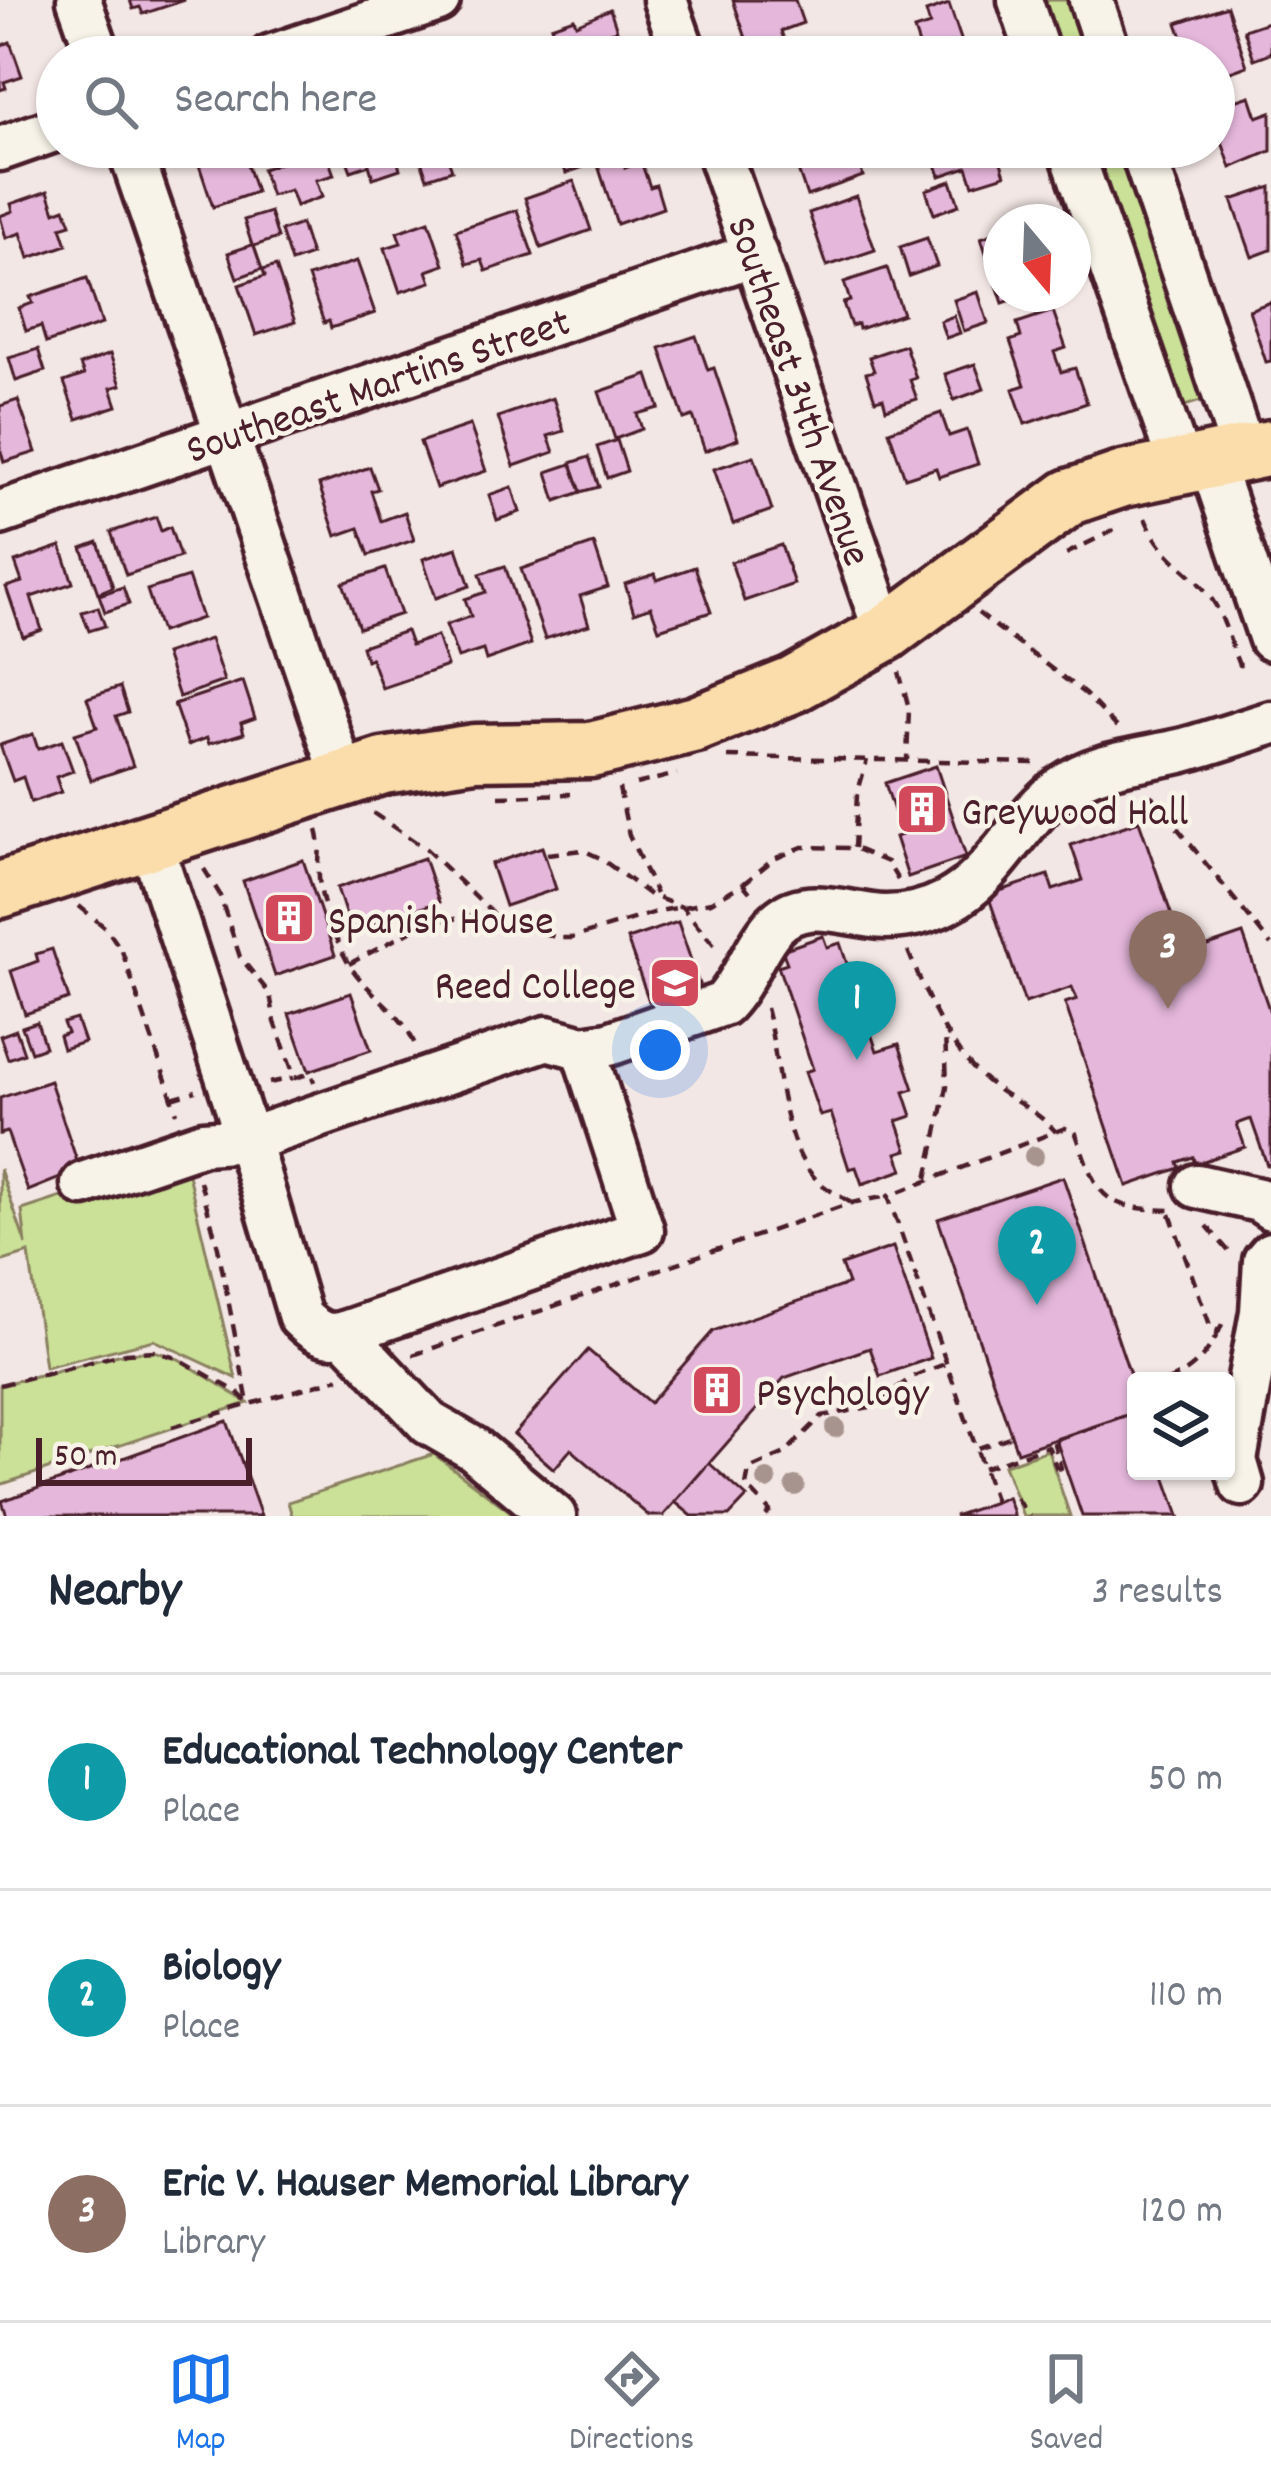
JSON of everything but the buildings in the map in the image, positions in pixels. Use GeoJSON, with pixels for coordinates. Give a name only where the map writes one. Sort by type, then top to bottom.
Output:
{"type":"FeatureCollection","features":[{"type":"Feature","properties":{"kind":"main road"},"geometry":{"type":"LineString","coordinates":[[0,890],[156,859],[343,791],[415,758],[476,752],[558,753],[660,735],[893,654],[958,582],[1070,497],[1123,478],[1226,456]]}},
{"type":"Feature","properties":{"kind":"street"},"geometry":{"type":"LineString","coordinates":[[79,0],[92,36]]}},
{"type":"Feature","properties":{"kind":"street"},"geometry":{"type":"LineString","coordinates":[[332,36],[438,0]]}},
{"type":"Feature","properties":{"kind":"street"},"geometry":{"type":"LineString","coordinates":[[665,0],[678,36]]}},
{"type":"Feature","properties":{"kind":"street"},"geometry":{"type":"LineString","coordinates":[[1020,0],[1032,36]]}},
{"type":"Feature","properties":{"kind":"street"},"geometry":{"type":"LineString","coordinates":[[1091,0],[1103,36]]}},
{"type":"Feature","properties":{"kind":"street"},"geometry":{"type":"LineString","coordinates":[[0,149],[36,136]]}},
{"type":"Feature","properties":{"kind":"street"},"geometry":{"type":"LineString","coordinates":[[136,168],[343,791]]}},
{"type":"Feature","properties":{"kind":"street","name":"Southeast 34th Avenue"},"geometry":{"type":"LineString","coordinates":[[724,168],[893,654]]}},
{"type":"Feature","properties":{"kind":"street"},"geometry":{"type":"LineString","coordinates":[[1081,168],[1226,456]]}},
{"type":"Feature","properties":{"kind":"street"},"geometry":{"type":"LineString","coordinates":[[1147,168],[1226,456],[1264,652]]}},
{"type":"Feature","properties":{"kind":"street","name":"Southeast Martins Street"},"geometry":{"type":"LineString","coordinates":[[0,513],[755,254]]}},
{"type":"Feature","properties":{"kind":"street"},"geometry":{"type":"LineString","coordinates":[[83,1184],[203,1143],[248,1140],[547,1038],[583,1048],[609,1044],[723,1004],[773,927],[794,913],[816,907],[902,916],[930,910],[976,884],[1018,829],[1064,785],[1094,770],[1121,742],[1186,749],[1271,716]]}},
{"type":"Feature","properties":{"kind":"street"},"geometry":{"type":"LineString","coordinates":[[156,859],[300,1317],[313,1330],[334,1336],[344,1333],[642,1230],[583,1048]]}},
{"type":"Feature","properties":{"kind":"street"},"geometry":{"type":"LineString","coordinates":[[1185,1200],[1259,1200],[1271,1208]]}},
{"type":"Feature","properties":{"kind":"street"},"geometry":{"type":"LineString","coordinates":[[1242,1484],[1235,1460],[1265,1282]]}},
{"type":"Feature","properties":{"kind":"street"},"geometry":{"type":"LineString","coordinates":[[344,1333],[429,1424],[474,1449],[554,1516]]}},
{"type":"Feature","properties":{"kind":"path"},"geometry":{"type":"LineString","coordinates":[[1144,517],[1167,557],[1213,600],[1240,664],[1264,652]]}},
{"type":"Feature","properties":{"kind":"path"},"geometry":{"type":"LineString","coordinates":[[958,582],[981,616],[1085,694],[1121,742],[1143,785],[1271,945]]}},
{"type":"Feature","properties":{"kind":"path"},"geometry":{"type":"LineString","coordinates":[[893,654],[909,708],[907,760]]}},
{"type":"Feature","properties":{"kind":"path"},"geometry":{"type":"LineString","coordinates":[[728,757],[1042,763]]}},
{"type":"Feature","properties":{"kind":"path"},"geometry":{"type":"LineString","coordinates":[[854,848],[857,795],[867,760]]}},
{"type":"Feature","properties":{"kind":"path"},"geometry":{"type":"LineString","coordinates":[[620,788],[639,865],[662,898]]}},
{"type":"Feature","properties":{"kind":"path"},"geometry":{"type":"LineString","coordinates":[[428,1078],[412,1036],[350,964],[319,880],[320,840],[343,791],[426,849],[488,911],[557,938],[711,902],[774,859],[802,847],[854,848],[887,862],[898,880],[907,948],[945,1031],[975,1071],[1056,1132]]}},
{"type":"Feature","properties":{"kind":"path"},"geometry":{"type":"LineString","coordinates":[[498,796],[582,793]]}},
{"type":"Feature","properties":{"kind":"path"},"geometry":{"type":"LineString","coordinates":[[548,854],[584,850],[650,895],[682,907],[713,946],[756,971],[774,1037],[789,1129],[818,1181],[851,1202]]}},
{"type":"Feature","properties":{"kind":"path"},"geometry":{"type":"LineString","coordinates":[[156,859],[201,864],[218,893],[240,957],[270,994],[274,1022],[295,1078],[311,1072],[324,1114]]}},
{"type":"Feature","properties":{"kind":"path"},"geometry":{"type":"LineString","coordinates":[[743,884],[773,927]]}},
{"type":"Feature","properties":{"kind":"path"},"geometry":{"type":"LineString","coordinates":[[97,899],[78,905],[107,929],[122,951],[218,1247],[248,1403]]}},
{"type":"Feature","properties":{"kind":"path"},"geometry":{"type":"LineString","coordinates":[[350,964],[420,926],[488,911]]}},
{"type":"Feature","properties":{"kind":"path"},"geometry":{"type":"LineString","coordinates":[[927,1178],[947,1087],[945,1031]]}},
{"type":"Feature","properties":{"kind":"path"},"geometry":{"type":"LineString","coordinates":[[172,1427],[379,1367],[851,1202],[888,1196],[1066,1128],[1075,1131],[1097,1191],[1112,1203],[1185,1200]]}},
{"type":"Feature","properties":{"kind":"path"},"geometry":{"type":"LineString","coordinates":[[888,1196],[995,1502]]}},
{"type":"Feature","properties":{"kind":"path"},"geometry":{"type":"LineString","coordinates":[[1185,1200],[1230,1253],[1265,1282],[1233,1307],[1206,1355],[1187,1372]]}},
{"type":"Feature","properties":{"kind":"path"},"geometry":{"type":"LineString","coordinates":[[1185,1200],[1210,1328],[1219,1331]]}},
{"type":"Feature","properties":{"kind":"path"},"geometry":{"type":"LineString","coordinates":[[0,1385],[126,1353],[154,1351],[179,1359],[248,1403]]}},
{"type":"Feature","properties":{"kind":"path"},"geometry":{"type":"LineString","coordinates":[[766,1516],[770,1511],[746,1486],[755,1463],[784,1453],[822,1416],[870,1406],[914,1376],[947,1363]]}},
{"type":"Feature","properties":{"kind":"path"},"geometry":{"type":"LineString","coordinates":[[976,1449],[1012,1436]]}},
{"type":"Feature","properties":{"kind":"path"},"geometry":{"type":"LineString","coordinates":[[983,1468],[1048,1446],[1057,1469],[1061,1468],[1057,1443]]}},
{"type":"Feature","properties":{"kind":"path"},"geometry":{"type":"LineString","coordinates":[[1016,1498],[1029,1516]]}},
{"type":"Feature","properties":{"kind":"green space"},"geometry":{"type":"Polygon","coordinates":[[[1035,0],[1077,0],[1089,36],[1048,36],[1035,0]]]}},
{"type":"Feature","properties":{"kind":"green space"},"geometry":{"type":"Polygon","coordinates":[[[1093,168],[1134,168],[1204,400],[1185,406],[1177,402],[1093,168]]]}},
{"type":"Feature","properties":{"kind":"green space"},"geometry":{"type":"Polygon","coordinates":[[[184,1157],[236,1378],[154,1340],[45,1367],[29,1253],[0,1262],[0,1169],[26,1245],[22,1210],[184,1157]]]}},
{"type":"Feature","properties":{"kind":"green space"},"geometry":{"type":"Polygon","coordinates":[[[154,1351],[179,1359],[248,1403],[0,1485],[0,1385],[126,1353],[154,1351]]]}},
{"type":"Feature","properties":{"kind":"green space"},"geometry":{"type":"Polygon","coordinates":[[[1048,1450],[1070,1516],[1023,1516],[1004,1465],[1048,1450]]]}},
{"type":"Feature","properties":{"kind":"green space"},"geometry":{"type":"Polygon","coordinates":[[[434,1454],[516,1516],[292,1516],[288,1502],[434,1454]]]}},
{"type":"Feature","properties":{"kind":"place","name":"Greywood Hall"},"geometry":{"type":"Point","coordinates":[922,809]}},
{"type":"Feature","properties":{"kind":"place","name":"Spanish House"},"geometry":{"type":"Point","coordinates":[289,918]}},
{"type":"Feature","properties":{"kind":"place","name":"Reed College"},"geometry":{"type":"Point","coordinates":[675,983]}},
{"type":"Feature","properties":{"kind":"place","name":"Eric V. Hauser Memorial Library"},"geometry":{"type":"Point","coordinates":[1168,1009]}},
{"type":"Feature","properties":{"kind":"place","name":"Educational Technology Center"},"geometry":{"type":"Point","coordinates":[857,1060]}},
{"type":"Feature","properties":{"kind":"place","name":"Biology"},"geometry":{"type":"Point","coordinates":[1037,1305]}},
{"type":"Feature","properties":{"kind":"place","name":"Psychology"},"geometry":{"type":"Point","coordinates":[717,1390]}}]}
